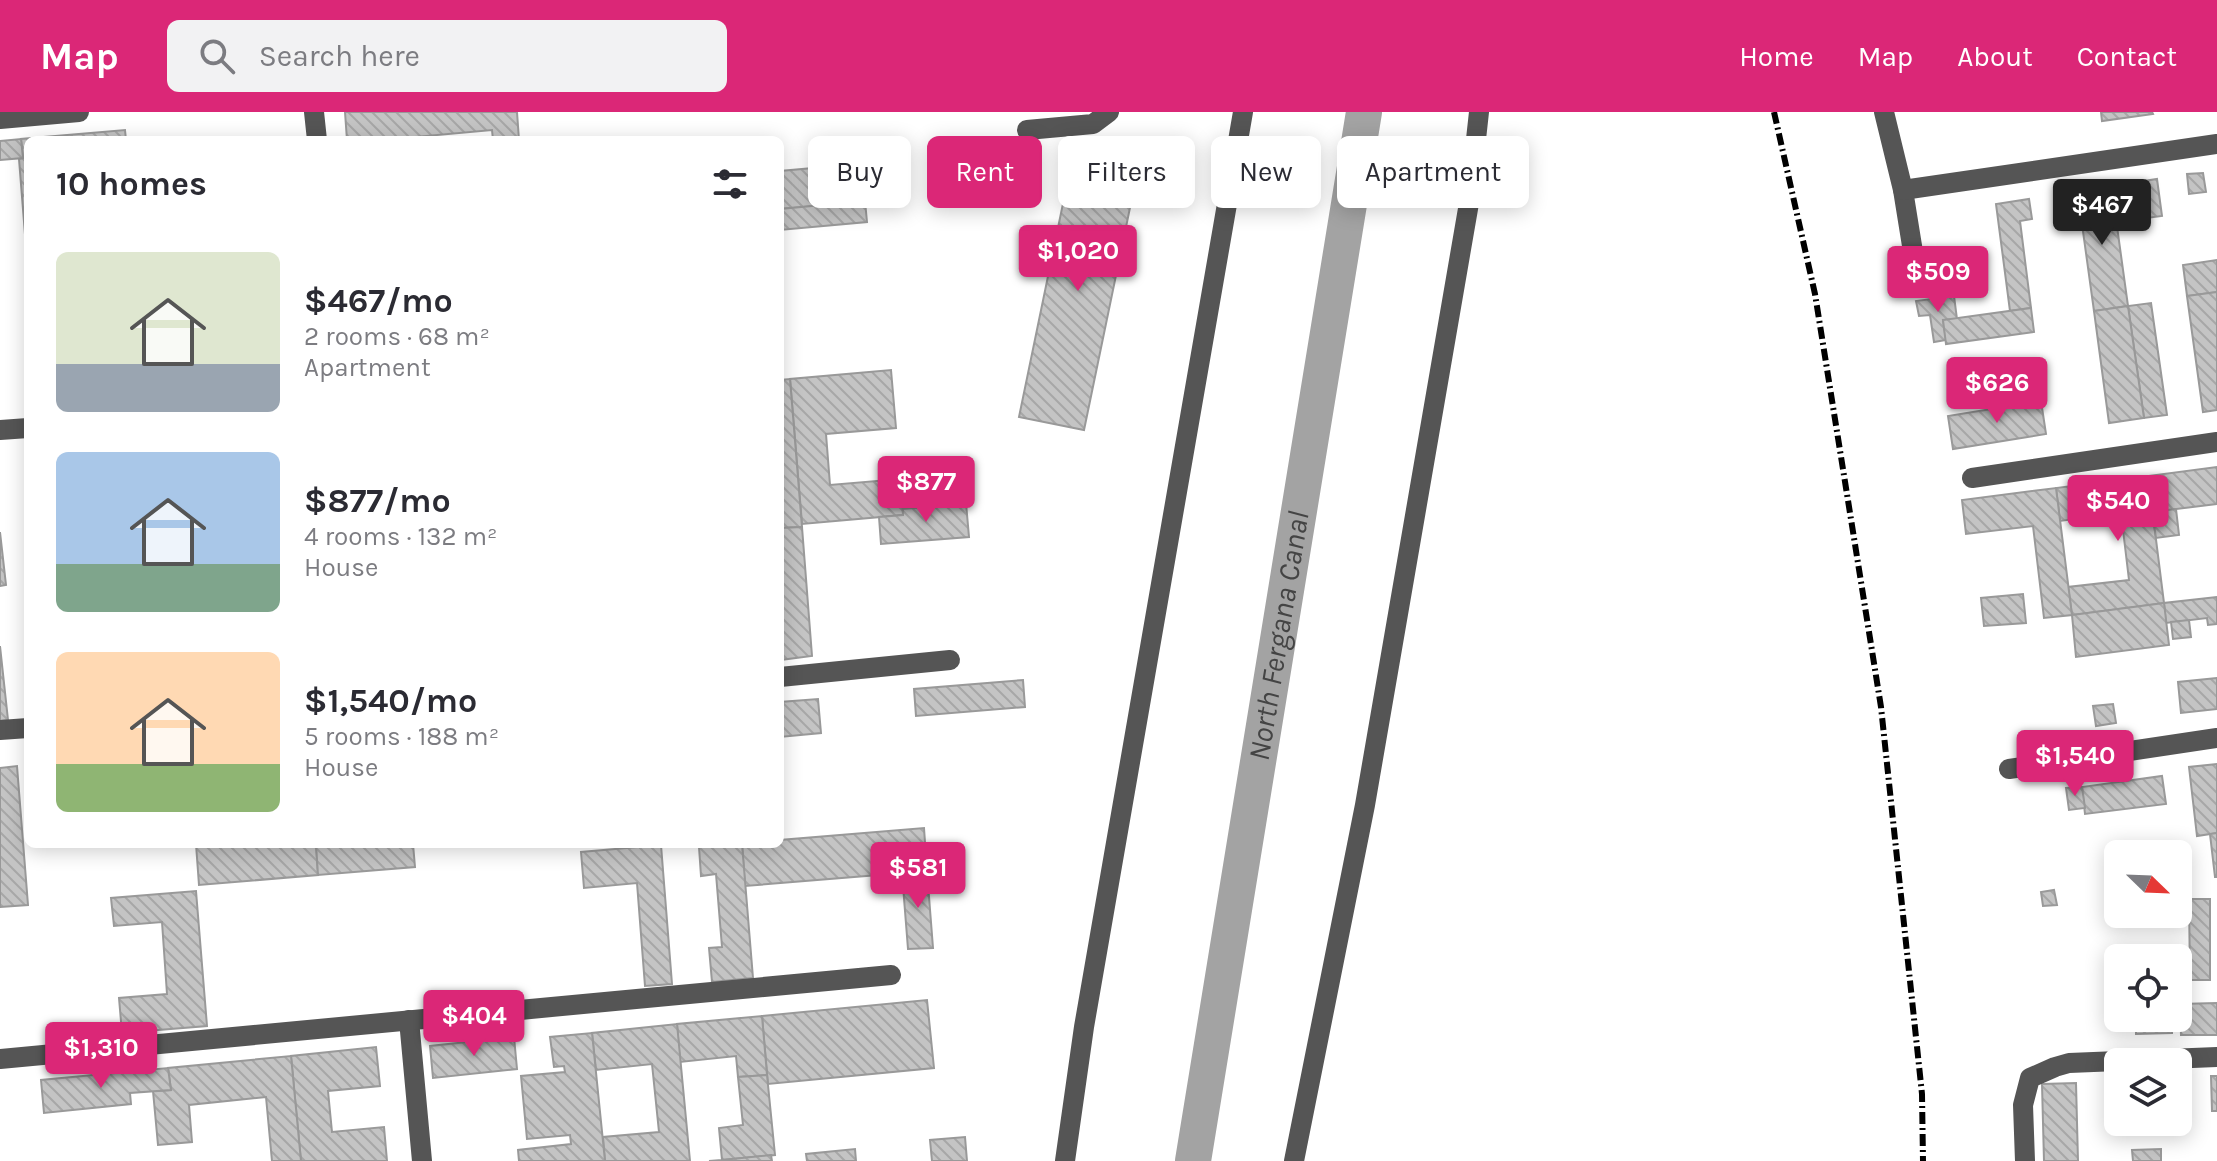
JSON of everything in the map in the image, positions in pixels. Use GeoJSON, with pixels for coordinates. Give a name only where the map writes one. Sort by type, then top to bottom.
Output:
{"type":"FeatureCollection","features":[{"type":"Feature","properties":{"kind":"street"},"geometry":{"type":"LineString","coordinates":[[0,119],[79,112]]}},
{"type":"Feature","properties":{"kind":"street"},"geometry":{"type":"LineString","coordinates":[[314,112],[317,136]]}},
{"type":"Feature","properties":{"kind":"street"},"geometry":{"type":"LineString","coordinates":[[1027,130],[1093,124],[1109,112]]}},
{"type":"Feature","properties":{"kind":"street"},"geometry":{"type":"LineString","coordinates":[[1065,1161],[1087,1011],[1243,112]]}},
{"type":"Feature","properties":{"kind":"street"},"geometry":{"type":"LineString","coordinates":[[1294,1161],[1365,805],[1469,203],[1479,112]]}},
{"type":"Feature","properties":{"kind":"street"},"geometry":{"type":"LineString","coordinates":[[1884,112],[1903,190],[1914,258]]}},
{"type":"Feature","properties":{"kind":"street"},"geometry":{"type":"LineString","coordinates":[[1903,190],[2217,144]]}},
{"type":"Feature","properties":{"kind":"street"},"geometry":{"type":"LineString","coordinates":[[0,430],[24,428]]}},
{"type":"Feature","properties":{"kind":"street"},"geometry":{"type":"LineString","coordinates":[[1972,478],[2217,442]]}},
{"type":"Feature","properties":{"kind":"street"},"geometry":{"type":"LineString","coordinates":[[784,677],[950,660]]}},
{"type":"Feature","properties":{"kind":"street"},"geometry":{"type":"LineString","coordinates":[[0,730],[24,728]]}},
{"type":"Feature","properties":{"kind":"street"},"geometry":{"type":"LineString","coordinates":[[2009,769],[2217,738]]}},
{"type":"Feature","properties":{"kind":"street"},"geometry":{"type":"LineString","coordinates":[[0,1059],[891,975]]}},
{"type":"Feature","properties":{"kind":"street"},"geometry":{"type":"LineString","coordinates":[[409,1020],[422,1161]]}},
{"type":"Feature","properties":{"kind":"street"},"geometry":{"type":"LineString","coordinates":[[2025,1161],[2023,1105],[2030,1078],[2069,1063],[2217,1057]]}},
{"type":"Feature","properties":{"kind":"building"},"geometry":{"type":"Polygon","coordinates":[[[345,112],[517,112],[519,136],[493,136],[492,130],[426,136],[347,136],[345,112]]]}},
{"type":"Feature","properties":{"kind":"building"},"geometry":{"type":"Polygon","coordinates":[[[2101,112],[2152,112],[2153,114],[2102,121],[2101,112]]]}},
{"type":"Feature","properties":{"kind":"building"},"geometry":{"type":"Polygon","coordinates":[[[125,130],[126,136],[56,136],[125,130]]]}},
{"type":"Feature","properties":{"kind":"building"},"geometry":{"type":"Polygon","coordinates":[[[21,139],[24,139],[24,222],[19,159],[23,158],[21,139]]]}},
{"type":"Feature","properties":{"kind":"building"},"geometry":{"type":"Polygon","coordinates":[[[21,139],[23,158],[0,160],[0,141],[21,139]]]}},
{"type":"Feature","properties":{"kind":"building"},"geometry":{"type":"Polygon","coordinates":[[[808,168],[808,207],[784,209],[784,171],[808,168]]]}},
{"type":"Feature","properties":{"kind":"building"},"geometry":{"type":"Polygon","coordinates":[[[2203,173],[2206,192],[2189,194],[2187,174],[2203,173]]]}},
{"type":"Feature","properties":{"kind":"building"},"geometry":{"type":"Polygon","coordinates":[[[2157,179],[2162,216],[2117,222],[2112,186],[2157,179]]]}},
{"type":"Feature","properties":{"kind":"building"},"geometry":{"type":"Polygon","coordinates":[[[2111,183],[2128,306],[2094,311],[2077,188],[2111,183]]]}},
{"type":"Feature","properties":{"kind":"building"},"geometry":{"type":"Polygon","coordinates":[[[2029,199],[2032,219],[2020,221],[2031,308],[2010,311],[1996,204],[2029,199]]]}},
{"type":"Feature","properties":{"kind":"building"},"geometry":{"type":"Polygon","coordinates":[[[866,208],[867,222],[784,230],[784,209],[866,208]]]}},
{"type":"Feature","properties":{"kind":"building"},"geometry":{"type":"Polygon","coordinates":[[[1062,208],[1130,208],[1084,430],[1019,417],[1062,208]]]}},
{"type":"Feature","properties":{"kind":"building"},"geometry":{"type":"Polygon","coordinates":[[[2217,260],[2217,292],[2187,296],[2183,265],[2217,260]]]}},
{"type":"Feature","properties":{"kind":"building"},"geometry":{"type":"Polygon","coordinates":[[[2217,292],[2217,410],[2203,412],[2187,296],[2217,292]]]}},
{"type":"Feature","properties":{"kind":"building"},"geometry":{"type":"Polygon","coordinates":[[[1954,296],[1957,319],[1943,320],[1946,340],[1934,342],[1930,315],[1919,316],[1916,301],[1954,296]]]}},
{"type":"Feature","properties":{"kind":"building"},"geometry":{"type":"Polygon","coordinates":[[[2151,303],[2167,415],[2144,418],[2128,306],[2151,303]]]}},
{"type":"Feature","properties":{"kind":"building"},"geometry":{"type":"Polygon","coordinates":[[[2128,306],[2144,418],[2109,423],[2094,311],[2128,306]]]}},
{"type":"Feature","properties":{"kind":"building"},"geometry":{"type":"Polygon","coordinates":[[[2031,308],[2034,332],[1946,344],[1943,320],[2031,308]]]}},
{"type":"Feature","properties":{"kind":"building"},"geometry":{"type":"Polygon","coordinates":[[[891,370],[896,428],[826,434],[830,485],[900,479],[903,515],[802,524],[790,379],[891,370]]]}},
{"type":"Feature","properties":{"kind":"building"},"geometry":{"type":"Polygon","coordinates":[[[790,379],[802,527],[784,528],[784,380],[790,379]]]}},
{"type":"Feature","properties":{"kind":"building"},"geometry":{"type":"Polygon","coordinates":[[[2041,401],[2046,434],[1953,449],[1948,416],[2041,401]]]}},
{"type":"Feature","properties":{"kind":"building"},"geometry":{"type":"Polygon","coordinates":[[[2217,467],[2217,504],[2152,512],[2148,476],[2217,467]]]}},
{"type":"Feature","properties":{"kind":"building"},"geometry":{"type":"Polygon","coordinates":[[[2148,476],[2164,603],[2072,615],[2068,587],[2129,580],[2121,513],[2060,521],[2056,488],[2148,476]]]}},
{"type":"Feature","properties":{"kind":"building"},"geometry":{"type":"Polygon","coordinates":[[[2056,488],[2072,615],[2044,618],[2033,526],[1966,534],[1962,500],[2056,488]]]}},
{"type":"Feature","properties":{"kind":"building"},"geometry":{"type":"Polygon","coordinates":[[[966,503],[969,537],[881,544],[879,517],[903,515],[903,509],[966,503]]]}},
{"type":"Feature","properties":{"kind":"building"},"geometry":{"type":"Polygon","coordinates":[[[2176,509],[2179,535],[2156,538],[2152,512],[2176,509]]]}},
{"type":"Feature","properties":{"kind":"building"},"geometry":{"type":"Polygon","coordinates":[[[802,527],[812,656],[784,660],[784,528],[802,527]]]}},
{"type":"Feature","properties":{"kind":"building"},"geometry":{"type":"Polygon","coordinates":[[[0,532],[6,585],[0,586],[0,532]]]}},
{"type":"Feature","properties":{"kind":"building"},"geometry":{"type":"Polygon","coordinates":[[[2023,594],[2026,623],[1984,626],[1981,598],[2023,594]]]}},
{"type":"Feature","properties":{"kind":"building"},"geometry":{"type":"Polygon","coordinates":[[[2217,597],[2217,624],[2208,625],[2207,618],[2166,623],[2164,603],[2217,597]]]}},
{"type":"Feature","properties":{"kind":"building"},"geometry":{"type":"Polygon","coordinates":[[[2164,603],[2169,645],[2076,657],[2072,615],[2164,603]]]}},
{"type":"Feature","properties":{"kind":"building"},"geometry":{"type":"Polygon","coordinates":[[[2189,620],[2191,637],[2173,639],[2171,622],[2189,620]]]}},
{"type":"Feature","properties":{"kind":"building"},"geometry":{"type":"Polygon","coordinates":[[[0,646],[8,720],[0,721],[0,646]]]}},
{"type":"Feature","properties":{"kind":"building"},"geometry":{"type":"Polygon","coordinates":[[[2217,678],[2217,709],[2181,713],[2178,682],[2217,678]]]}},
{"type":"Feature","properties":{"kind":"building"},"geometry":{"type":"Polygon","coordinates":[[[1023,680],[1025,707],[916,716],[914,689],[1023,680]]]}},
{"type":"Feature","properties":{"kind":"building"},"geometry":{"type":"Polygon","coordinates":[[[818,699],[821,733],[784,737],[784,702],[818,699]]]}},
{"type":"Feature","properties":{"kind":"building"},"geometry":{"type":"Polygon","coordinates":[[[2113,704],[2116,723],[2096,726],[2093,706],[2113,704]]]}},
{"type":"Feature","properties":{"kind":"building"},"geometry":{"type":"Polygon","coordinates":[[[2217,764],[2217,833],[2197,836],[2189,767],[2217,764]]]}},
{"type":"Feature","properties":{"kind":"building"},"geometry":{"type":"Polygon","coordinates":[[[17,766],[28,905],[0,907],[0,768],[17,766]]]}},
{"type":"Feature","properties":{"kind":"building"},"geometry":{"type":"Polygon","coordinates":[[[2162,776],[2166,804],[2085,814],[2082,787],[2162,776]]]}},
{"type":"Feature","properties":{"kind":"building"},"geometry":{"type":"Polygon","coordinates":[[[2082,787],[2085,808],[2069,810],[2066,788],[2082,787]]]}},
{"type":"Feature","properties":{"kind":"building"},"geometry":{"type":"Polygon","coordinates":[[[924,828],[927,871],[745,886],[742,848],[784,848],[784,840],[924,828]]]}},
{"type":"Feature","properties":{"kind":"building"},"geometry":{"type":"Polygon","coordinates":[[[2217,833],[2217,877],[2215,877],[2210,834],[2217,833]]]}},
{"type":"Feature","properties":{"kind":"building"},"geometry":{"type":"Polygon","coordinates":[[[196,848],[316,848],[318,875],[199,885],[196,848]]]}},
{"type":"Feature","properties":{"kind":"building"},"geometry":{"type":"Polygon","coordinates":[[[316,848],[413,848],[415,867],[318,875],[316,848]]]}},
{"type":"Feature","properties":{"kind":"building"},"geometry":{"type":"Polygon","coordinates":[[[661,848],[672,984],[645,986],[637,883],[584,888],[581,852],[661,848]]]}},
{"type":"Feature","properties":{"kind":"building"},"geometry":{"type":"Polygon","coordinates":[[[699,848],[742,848],[753,978],[712,982],[709,948],[722,947],[716,874],[701,876],[699,848]]]}},
{"type":"Feature","properties":{"kind":"building"},"geometry":{"type":"Polygon","coordinates":[[[927,871],[933,948],[908,949],[902,873],[927,871]]]}},
{"type":"Feature","properties":{"kind":"building"},"geometry":{"type":"Polygon","coordinates":[[[2054,890],[2057,905],[2043,906],[2041,892],[2054,890]]]}},
{"type":"Feature","properties":{"kind":"building"},"geometry":{"type":"Polygon","coordinates":[[[196,891],[207,1026],[122,1033],[119,998],[167,994],[162,922],[114,926],[111,898],[196,891]]]}},
{"type":"Feature","properties":{"kind":"building"},"geometry":{"type":"Polygon","coordinates":[[[2192,899],[2210,899],[2210,980],[2192,980],[2192,944],[2190,944],[2192,899]]]}},
{"type":"Feature","properties":{"kind":"building"},"geometry":{"type":"Polygon","coordinates":[[[927,1000],[934,1068],[768,1084],[762,1016],[927,1000]]]}},
{"type":"Feature","properties":{"kind":"building"},"geometry":{"type":"Polygon","coordinates":[[[2217,1003],[2217,1035],[2181,1035],[2181,1032],[2192,1032],[2192,1004],[2217,1003]]]}},
{"type":"Feature","properties":{"kind":"building"},"geometry":{"type":"Polygon","coordinates":[[[762,1016],[767,1075],[738,1077],[736,1056],[680,1062],[677,1024],[762,1016]]]}},
{"type":"Feature","properties":{"kind":"building"},"geometry":{"type":"Polygon","coordinates":[[[677,1024],[690,1161],[605,1161],[603,1137],[659,1132],[652,1064],[596,1070],[592,1033],[677,1024]]]}},
{"type":"Feature","properties":{"kind":"building"},"geometry":{"type":"Polygon","coordinates":[[[2136,1032],[2172,1032],[2172,1033],[2136,1032]]]}},
{"type":"Feature","properties":{"kind":"building"},"geometry":{"type":"Polygon","coordinates":[[[592,1033],[605,1161],[519,1161],[518,1150],[571,1144],[570,1135],[527,1139],[521,1076],[565,1072],[564,1066],[554,1067],[550,1037],[592,1033]]]}},
{"type":"Feature","properties":{"kind":"building"},"geometry":{"type":"Polygon","coordinates":[[[514,1037],[517,1069],[433,1078],[430,1046],[514,1037]]]}},
{"type":"Feature","properties":{"kind":"building"},"geometry":{"type":"Polygon","coordinates":[[[376,1047],[380,1086],[328,1091],[332,1132],[384,1127],[387,1161],[301,1161],[291,1056],[376,1047]]]}},
{"type":"Feature","properties":{"kind":"building"},"geometry":{"type":"Polygon","coordinates":[[[291,1056],[301,1161],[272,1161],[266,1097],[189,1105],[192,1142],[158,1145],[153,1091],[171,1090],[168,1068],[291,1056]]]}},
{"type":"Feature","properties":{"kind":"building"},"geometry":{"type":"Polygon","coordinates":[[[168,1068],[171,1090],[130,1093],[131,1104],[44,1113],[41,1080],[168,1068]]]}},
{"type":"Feature","properties":{"kind":"building"},"geometry":{"type":"Polygon","coordinates":[[[767,1075],[775,1155],[722,1160],[719,1128],[743,1125],[738,1077],[767,1075]]]}},
{"type":"Feature","properties":{"kind":"building"},"geometry":{"type":"Polygon","coordinates":[[[2211,1076],[2217,1076],[2217,1111],[2212,1111],[2211,1076]]]}},
{"type":"Feature","properties":{"kind":"building"},"geometry":{"type":"Polygon","coordinates":[[[2076,1083],[2078,1161],[2044,1161],[2042,1084],[2076,1083]]]}},
{"type":"Feature","properties":{"kind":"building"},"geometry":{"type":"Polygon","coordinates":[[[965,1137],[967,1161],[932,1161],[930,1140],[965,1137]]]}},
{"type":"Feature","properties":{"kind":"building"},"geometry":{"type":"Polygon","coordinates":[[[855,1149],[856,1161],[807,1161],[806,1154],[855,1149]]]}},
{"type":"Feature","properties":{"kind":"building"},"geometry":{"type":"Polygon","coordinates":[[[2161,1149],[2161,1161],[2133,1161],[2132,1150],[2161,1149]]]}},
{"type":"Feature","properties":{"kind":"building"},"geometry":{"type":"Polygon","coordinates":[[[771,1155],[772,1161],[709,1161],[722,1160],[771,1155]]]}},
{"type":"Feature","properties":{"kind":"waterway","name":"North Fergana Canal"},"geometry":{"type":"LineString","coordinates":[[1193,1161],[1364,112]]}},
{"type":"Feature","properties":{"kind":"railway"},"geometry":{"type":"LineString","coordinates":[[1774,112],[1815,294],[1881,707],[1922,1094],[1923,1161]]}}]}
